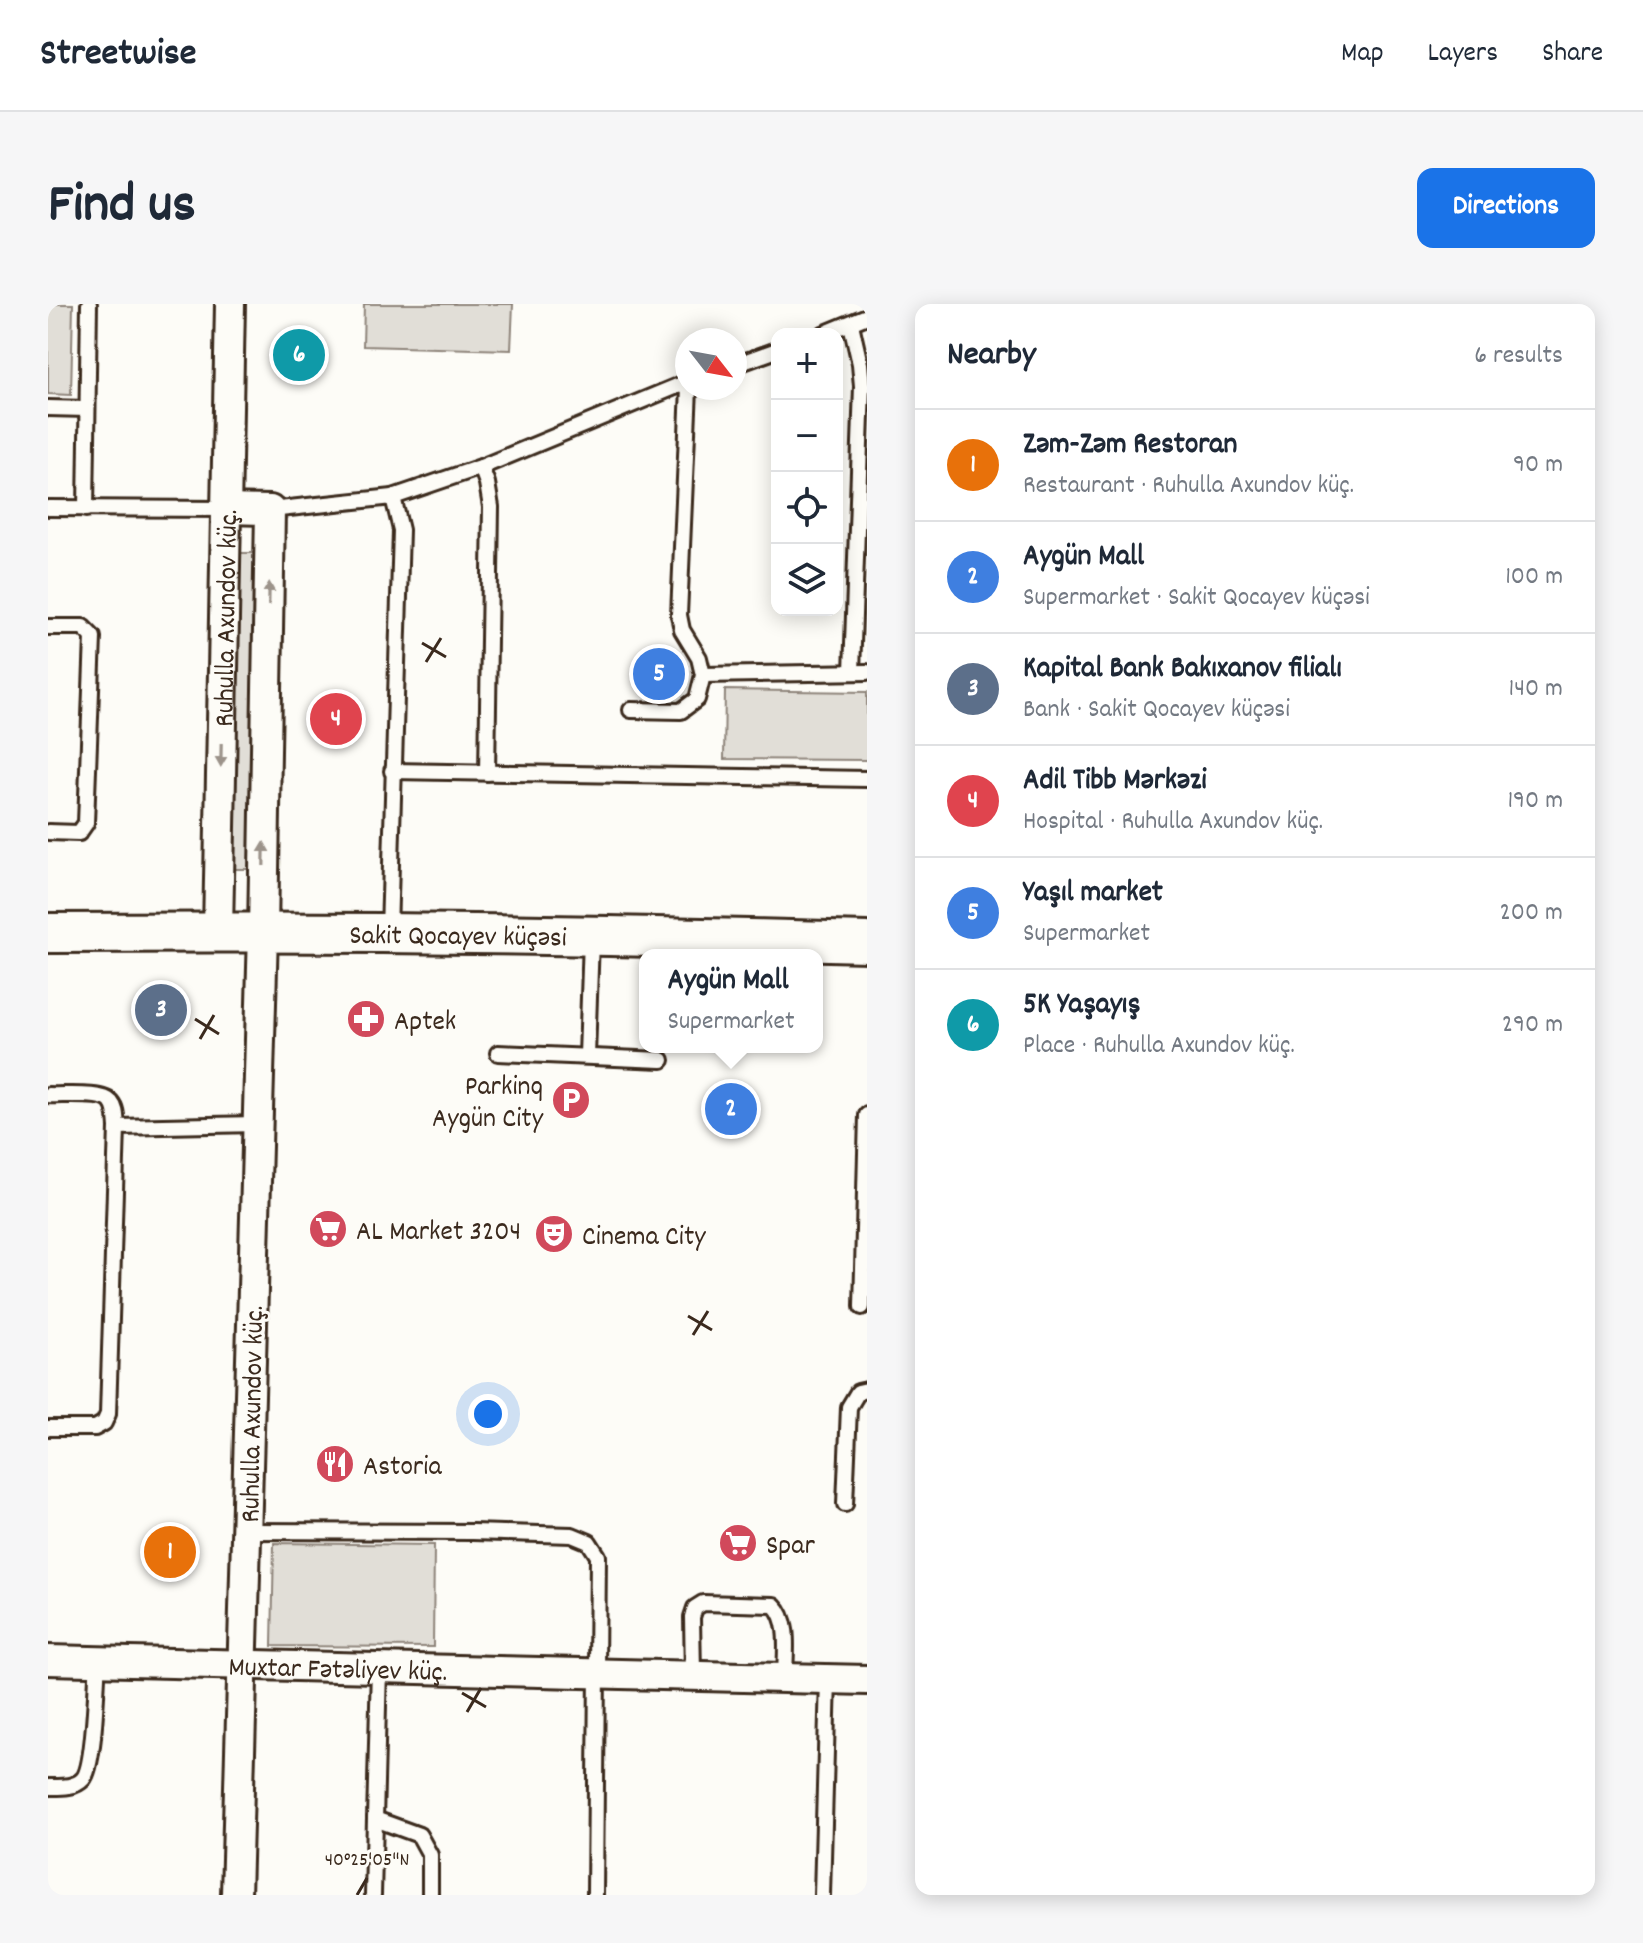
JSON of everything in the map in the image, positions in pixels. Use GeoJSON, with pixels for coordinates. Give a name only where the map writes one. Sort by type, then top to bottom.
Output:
{"type":"FeatureCollection","features":[{"type":"Feature","properties":{"kind":"street","name":"Ruhulla Axundov küç."},"geometry":{"type":"LineString","coordinates":[[218,932],[230,304]]}},
{"type":"Feature","properties":{"kind":"street"},"geometry":{"type":"LineString","coordinates":[[225,509],[270,510]]}},
{"type":"Feature","properties":{"kind":"street","name":"Ruhulla Axundov küç."},"geometry":{"type":"LineString","coordinates":[[236,1895],[263,932],[270,510]]}},
{"type":"Feature","properties":{"kind":"street","name":"Sakit Qocayev küçəsi"},"geometry":{"type":"LineString","coordinates":[[48,933],[591,934],[867,942]]}},
{"type":"Feature","properties":{"kind":"street","name":"Muxtar Fətəliyev küç."},"geometry":{"type":"LineString","coordinates":[[48,1660],[867,1680]]}},
{"type":"Feature","properties":{"kind":"lane"},"geometry":{"type":"LineString","coordinates":[[86,509],[89,304]]}},
{"type":"Feature","properties":{"kind":"lane"},"geometry":{"type":"LineString","coordinates":[[840,328],[867,316]]}},
{"type":"Feature","properties":{"kind":"lane"},"geometry":{"type":"LineString","coordinates":[[703,675],[859,672],[862,386],[851,324]]}},
{"type":"Feature","properties":{"kind":"lane"},"geometry":{"type":"LineString","coordinates":[[747,361],[771,352]]}},
{"type":"Feature","properties":{"kind":"lane"},"geometry":{"type":"LineString","coordinates":[[270,510],[393,497],[481,467],[675,387]]}},
{"type":"Feature","properties":{"kind":"lane"},"geometry":{"type":"LineString","coordinates":[[631,710],[681,711],[697,699],[703,675],[699,658],[682,630],[679,615],[688,400]]}},
{"type":"Feature","properties":{"kind":"lane"},"geometry":{"type":"LineString","coordinates":[[48,408],[87,409]]}},
{"type":"Feature","properties":{"kind":"lane"},"geometry":{"type":"LineString","coordinates":[[481,467],[491,507],[487,773]]}},
{"type":"Feature","properties":{"kind":"lane"},"geometry":{"type":"LineString","coordinates":[[389,934],[401,530],[393,497]]}},
{"type":"Feature","properties":{"kind":"lane"},"geometry":{"type":"LineString","coordinates":[[48,508],[225,509]]}},
{"type":"Feature","properties":{"kind":"lane"},"geometry":{"type":"LineString","coordinates":[[48,627],[83,627],[93,637],[86,823],[79,833],[48,832]]}},
{"type":"Feature","properties":{"kind":"lane"},"geometry":{"type":"LineString","coordinates":[[392,771],[867,779]]}},
{"type":"Feature","properties":{"kind":"lane"},"geometry":{"type":"LineString","coordinates":[[587,1056],[591,934]]}},
{"type":"Feature","properties":{"kind":"lane"},"geometry":{"type":"LineString","coordinates":[[498,1053],[662,1060]]}},
{"type":"Feature","properties":{"kind":"lane"},"geometry":{"type":"LineString","coordinates":[[48,1095],[104,1096],[112,1102],[117,1127],[108,1414],[104,1423],[95,1428],[48,1428]]}},
{"type":"Feature","properties":{"kind":"lane"},"geometry":{"type":"LineString","coordinates":[[862,1307],[867,1115]]}},
{"type":"Feature","properties":{"kind":"lane"},"geometry":{"type":"LineString","coordinates":[[117,1127],[257,1124]]}},
{"type":"Feature","properties":{"kind":"lane"},"geometry":{"type":"LineString","coordinates":[[845,1504],[849,1407],[858,1392],[867,1390]]}},
{"type":"Feature","properties":{"kind":"lane"},"geometry":{"type":"LineString","coordinates":[[247,1531],[446,1531],[572,1535],[589,1542],[598,1556],[595,1895]]}},
{"type":"Feature","properties":{"kind":"lane"},"geometry":{"type":"LineString","coordinates":[[693,1675],[692,1617],[695,1608],[703,1603],[774,1605],[782,1612],[784,1624],[785,1678]]}},
{"type":"Feature","properties":{"kind":"lane"},"geometry":{"type":"LineString","coordinates":[[48,1787],[68,1787],[84,1778],[90,1761],[98,1661]]}},
{"type":"Feature","properties":{"kind":"lane"},"geometry":{"type":"LineString","coordinates":[[373,1895],[379,1668]]}},
{"type":"Feature","properties":{"kind":"lane"},"geometry":{"type":"LineString","coordinates":[[822,1895],[828,1679]]}},
{"type":"Feature","properties":{"kind":"lane"},"geometry":{"type":"LineString","coordinates":[[375,1819],[419,1835],[430,1855],[430,1895]]}},
{"type":"Feature","properties":{"kind":"shaded area"},"geometry":{"type":"Polygon","coordinates":[[[48,304],[73,304],[71,395],[48,394],[48,304]]]}},
{"type":"Feature","properties":{"kind":"shaded area"},"geometry":{"type":"Polygon","coordinates":[[[364,304],[513,304],[511,350],[363,346],[364,304]]]}},
{"type":"Feature","properties":{"kind":"shaded area"},"geometry":{"type":"Polygon","coordinates":[[[238,553],[255,553],[250,869],[234,869],[238,553]]]}},
{"type":"Feature","properties":{"kind":"shaded area"},"geometry":{"type":"Polygon","coordinates":[[[725,690],[867,692],[867,760],[724,759],[725,690]]]}},
{"type":"Feature","properties":{"kind":"shaded area"},"geometry":{"type":"Polygon","coordinates":[[[274,1543],[434,1545],[433,1647],[272,1646],[274,1543]]]}},
{"type":"Feature","properties":{"kind":"place","name":"5K Yaşayış"},"geometry":{"type":"Point","coordinates":[299,355]}},
{"type":"Feature","properties":{"kind":"place","name":"Yaşıl market"},"geometry":{"type":"Point","coordinates":[659,674]}},
{"type":"Feature","properties":{"kind":"place","name":"Adil Tibb Mərkəzi"},"geometry":{"type":"Point","coordinates":[336,719]}},
{"type":"Feature","properties":{"kind":"place","name":"Kapital Bank Bakıxanov filialı"},"geometry":{"type":"Point","coordinates":[161,1010]}},
{"type":"Feature","properties":{"kind":"place","name":"Aptek"},"geometry":{"type":"Point","coordinates":[366,1019]}},
{"type":"Feature","properties":{"kind":"place","name":"Parkinq Aygün City"},"geometry":{"type":"Point","coordinates":[571,1100]}},
{"type":"Feature","properties":{"kind":"place","name":"Aygün Mall"},"geometry":{"type":"Point","coordinates":[731,1109]}},
{"type":"Feature","properties":{"kind":"place","name":"AL Market 3204"},"geometry":{"type":"Point","coordinates":[328,1229]}},
{"type":"Feature","properties":{"kind":"place","name":"Cinema City"},"geometry":{"type":"Point","coordinates":[554,1234]}},
{"type":"Feature","properties":{"kind":"place","name":"Astoria"},"geometry":{"type":"Point","coordinates":[335,1464]}},
{"type":"Feature","properties":{"kind":"place","name":"Spar"},"geometry":{"type":"Point","coordinates":[738,1543]}},
{"type":"Feature","properties":{"kind":"place","name":"Zəm-Zəm Restoran"},"geometry":{"type":"Point","coordinates":[170,1552]}}]}
